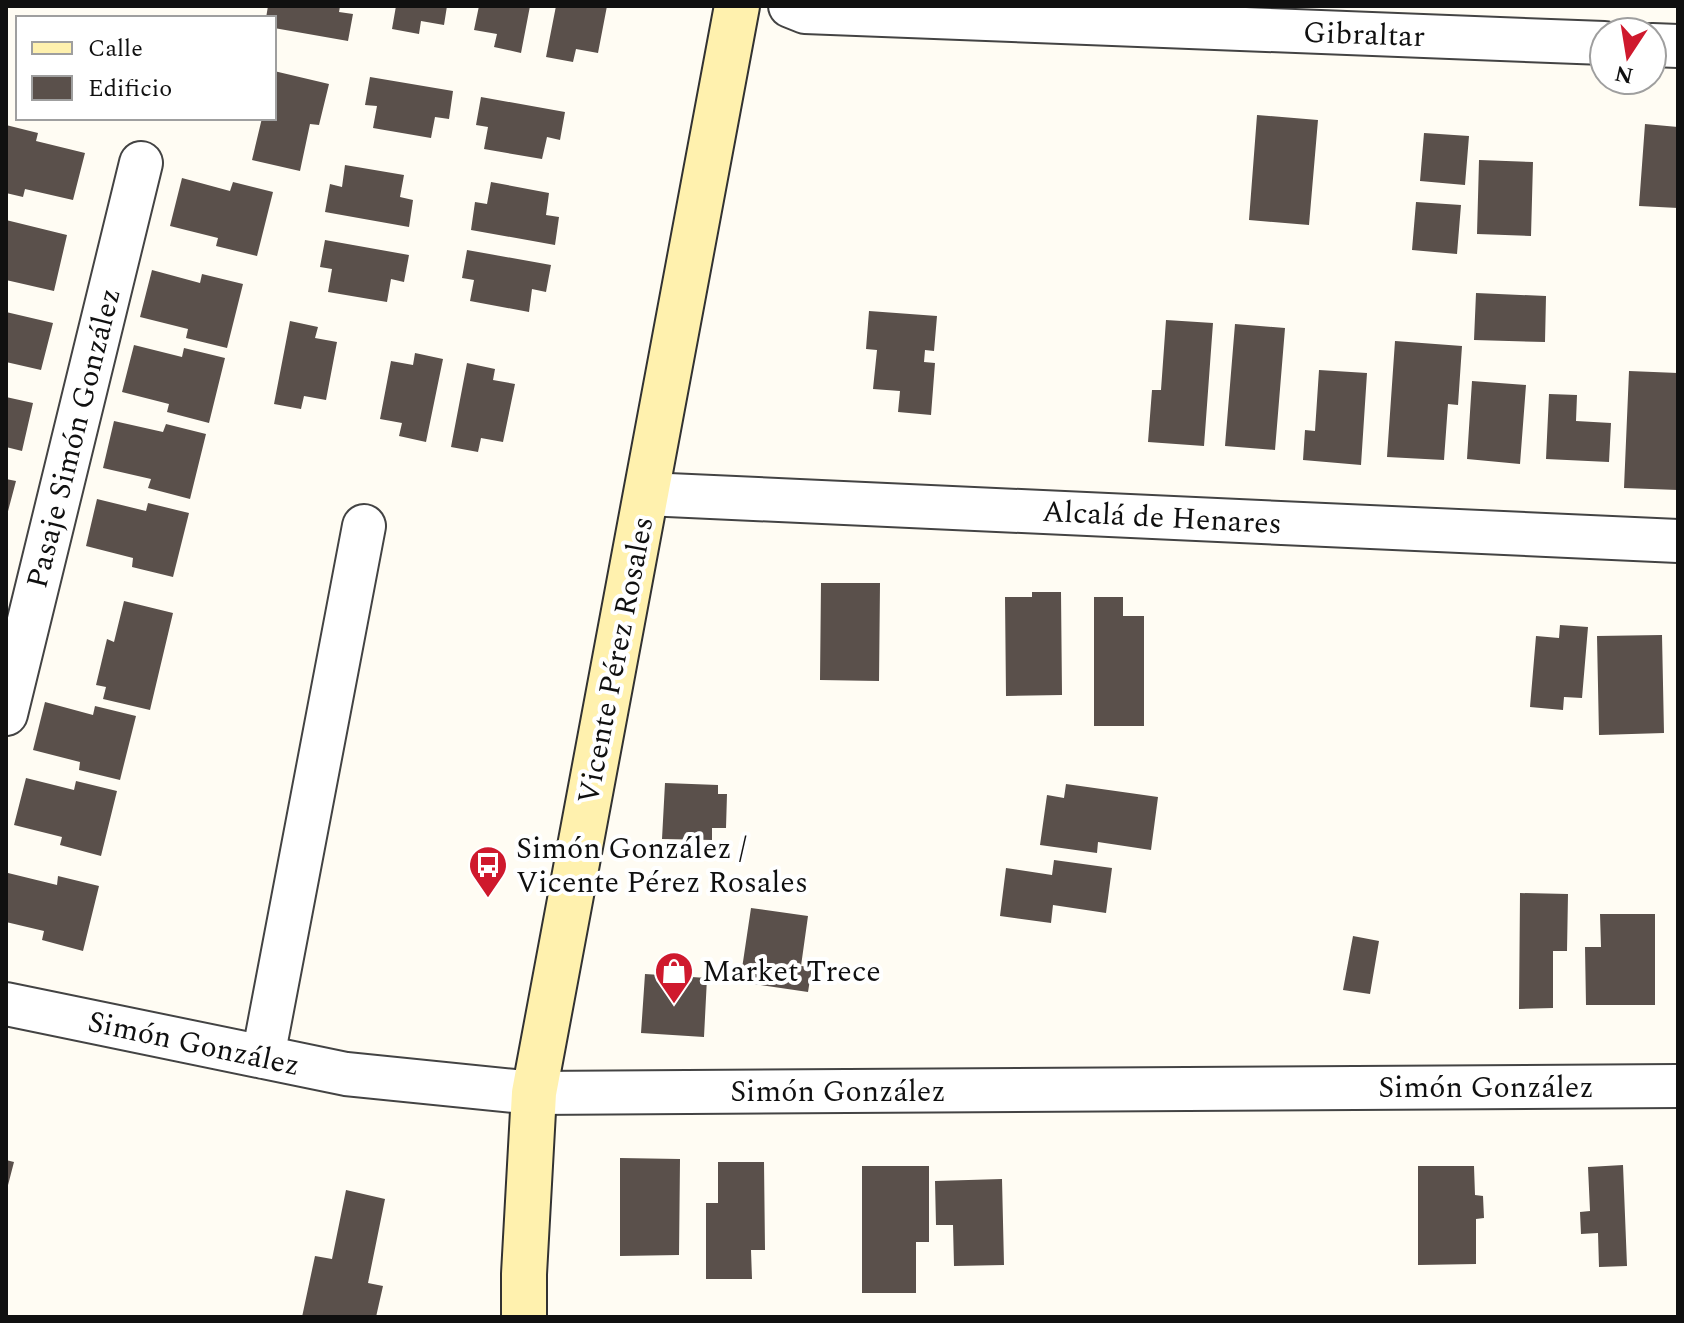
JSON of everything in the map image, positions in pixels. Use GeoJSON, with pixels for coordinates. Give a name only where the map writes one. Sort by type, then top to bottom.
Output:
{"type":"FeatureCollection","features":[{"type":"Feature","properties":{"kind":"street","name":"Vicente Pérez Rosales"},"geometry":{"type":"LineString","coordinates":[[524,1317],[534,1093],[737,6]]}},
{"type":"Feature","properties":{"kind":"street","name":"Gibraltar"},"geometry":{"type":"LineString","coordinates":[[790,6],[805,12],[1588,42]]}},
{"type":"Feature","properties":{"kind":"street","name":"Pasaje Simón González"},"geometry":{"type":"LineString","coordinates":[[6,714],[141,163]]}},
{"type":"Feature","properties":{"kind":"street","name":"Alcalá de Henares"},"geometry":{"type":"LineString","coordinates":[[646,494],[1678,541]]}},
{"type":"Feature","properties":{"kind":"street"},"geometry":{"type":"LineString","coordinates":[[263,1057],[364,526]]}},
{"type":"Feature","properties":{"kind":"street","name":"Simón González"},"geometry":{"type":"LineString","coordinates":[[6,1004],[346,1074],[534,1093],[1678,1086]]}},
{"type":"Feature","properties":{"kind":"building"},"geometry":{"type":"Polygon","coordinates":[[[268,6],[340,6],[339,12],[353,14],[348,41],[276,28],[276,16],[266,16],[268,6]]]}},
{"type":"Feature","properties":{"kind":"building"},"geometry":{"type":"Polygon","coordinates":[[[396,6],[447,6],[444,25],[421,21],[419,34],[392,29],[396,6]]]}},
{"type":"Feature","properties":{"kind":"building"},"geometry":{"type":"Polygon","coordinates":[[[479,6],[530,6],[521,53],[494,47],[497,34],[474,30],[479,6]]]}},
{"type":"Feature","properties":{"kind":"building"},"geometry":{"type":"Polygon","coordinates":[[[556,6],[607,6],[598,53],[576,49],[573,62],[546,57],[556,6]]]}},
{"type":"Feature","properties":{"kind":"building"},"geometry":{"type":"Polygon","coordinates":[[[276,71],[329,84],[319,125],[310,124],[300,171],[252,160],[262,120],[276,120],[276,71]]]}},
{"type":"Feature","properties":{"kind":"building"},"geometry":{"type":"Polygon","coordinates":[[[370,77],[453,91],[449,119],[435,117],[431,138],[373,128],[377,106],[365,105],[370,77]]]}},
{"type":"Feature","properties":{"kind":"building"},"geometry":{"type":"Polygon","coordinates":[[[481,97],[565,112],[560,140],[547,137],[542,159],[484,149],[488,127],[476,125],[481,97]]]}},
{"type":"Feature","properties":{"kind":"building"},"geometry":{"type":"Polygon","coordinates":[[[1257,115],[1318,120],[1309,225],[1249,220],[1257,115]]]}},
{"type":"Feature","properties":{"kind":"building"},"geometry":{"type":"Polygon","coordinates":[[[1645,124],[1678,127],[1678,208],[1639,206],[1645,124]]]}},
{"type":"Feature","properties":{"kind":"building"},"geometry":{"type":"Polygon","coordinates":[[[6,125],[38,133],[36,141],[85,153],[73,200],[25,189],[23,197],[6,193],[6,125]]]}},
{"type":"Feature","properties":{"kind":"building"},"geometry":{"type":"Polygon","coordinates":[[[1424,133],[1469,136],[1465,185],[1420,181],[1424,133]]]}},
{"type":"Feature","properties":{"kind":"building"},"geometry":{"type":"Polygon","coordinates":[[[1479,160],[1533,162],[1531,236],[1477,234],[1479,160]]]}},
{"type":"Feature","properties":{"kind":"building"},"geometry":{"type":"Polygon","coordinates":[[[345,165],[404,175],[400,197],[413,200],[409,227],[325,212],[330,184],[342,187],[345,165]]]}},
{"type":"Feature","properties":{"kind":"building"},"geometry":{"type":"Polygon","coordinates":[[[182,178],[230,191],[233,182],[273,192],[257,256],[216,246],[218,238],[170,226],[182,178]]]}},
{"type":"Feature","properties":{"kind":"building"},"geometry":{"type":"Polygon","coordinates":[[[491,182],[549,193],[546,215],[559,217],[555,245],[471,230],[475,202],[487,204],[491,182]]]}},
{"type":"Feature","properties":{"kind":"building"},"geometry":{"type":"Polygon","coordinates":[[[1416,202],[1461,205],[1457,254],[1412,250],[1416,202]]]}},
{"type":"Feature","properties":{"kind":"building"},"geometry":{"type":"Polygon","coordinates":[[[6,220],[67,235],[54,291],[6,280],[6,220]]]}},
{"type":"Feature","properties":{"kind":"building"},"geometry":{"type":"Polygon","coordinates":[[[325,240],[409,255],[404,282],[391,279],[387,302],[328,292],[332,269],[320,267],[325,240]]]}},
{"type":"Feature","properties":{"kind":"building"},"geometry":{"type":"Polygon","coordinates":[[[467,250],[551,265],[546,292],[532,289],[529,312],[470,301],[474,280],[462,278],[467,250]]]}},
{"type":"Feature","properties":{"kind":"building"},"geometry":{"type":"Polygon","coordinates":[[[152,270],[200,283],[202,274],[243,284],[227,348],[186,338],[188,329],[140,317],[152,270]]]}},
{"type":"Feature","properties":{"kind":"building"},"geometry":{"type":"Polygon","coordinates":[[[1476,293],[1546,296],[1545,342],[1474,340],[1476,293]]]}},
{"type":"Feature","properties":{"kind":"building"},"geometry":{"type":"Polygon","coordinates":[[[869,311],[937,316],[934,351],[925,350],[924,362],[935,363],[931,415],[898,412],[900,391],[873,389],[877,350],[866,349],[869,311]]]}},
{"type":"Feature","properties":{"kind":"building"},"geometry":{"type":"Polygon","coordinates":[[[6,312],[53,323],[41,370],[6,362],[6,312]]]}},
{"type":"Feature","properties":{"kind":"building"},"geometry":{"type":"Polygon","coordinates":[[[1166,320],[1213,323],[1204,446],[1148,442],[1152,390],[1161,390],[1166,320]]]}},
{"type":"Feature","properties":{"kind":"building"},"geometry":{"type":"Polygon","coordinates":[[[290,321],[318,327],[315,338],[337,342],[326,400],[304,396],[301,409],[274,404],[290,321]]]}},
{"type":"Feature","properties":{"kind":"building"},"geometry":{"type":"Polygon","coordinates":[[[1235,324],[1285,328],[1275,450],[1225,446],[1235,324]]]}},
{"type":"Feature","properties":{"kind":"building"},"geometry":{"type":"Polygon","coordinates":[[[1395,341],[1462,346],[1458,405],[1448,404],[1444,460],[1387,457],[1395,341]]]}},
{"type":"Feature","properties":{"kind":"building"},"geometry":{"type":"Polygon","coordinates":[[[134,345],[182,357],[184,348],[225,358],[209,423],[167,412],[169,404],[122,392],[134,345]]]}},
{"type":"Feature","properties":{"kind":"building"},"geometry":{"type":"Polygon","coordinates":[[[415,353],[443,359],[426,442],[399,436],[402,423],[380,419],[391,361],[413,365],[415,353]]]}},
{"type":"Feature","properties":{"kind":"building"},"geometry":{"type":"Polygon","coordinates":[[[467,363],[495,369],[493,380],[515,384],[503,442],[481,438],[478,452],[451,447],[467,363]]]}},
{"type":"Feature","properties":{"kind":"building"},"geometry":{"type":"Polygon","coordinates":[[[1319,370],[1367,373],[1361,465],[1303,460],[1305,430],[1315,431],[1319,370]]]}},
{"type":"Feature","properties":{"kind":"building"},"geometry":{"type":"Polygon","coordinates":[[[1629,371],[1678,373],[1678,490],[1624,488],[1629,371]]]}},
{"type":"Feature","properties":{"kind":"building"},"geometry":{"type":"Polygon","coordinates":[[[1472,381],[1526,385],[1520,464],[1467,459],[1472,381]]]}},
{"type":"Feature","properties":{"kind":"building"},"geometry":{"type":"Polygon","coordinates":[[[1549,394],[1577,395],[1576,421],[1611,423],[1609,462],[1546,459],[1549,394]]]}},
{"type":"Feature","properties":{"kind":"building"},"geometry":{"type":"Polygon","coordinates":[[[6,397],[33,403],[22,451],[6,447],[6,397]]]}},
{"type":"Feature","properties":{"kind":"building"},"geometry":{"type":"Polygon","coordinates":[[[114,421],[163,432],[166,424],[206,434],[190,499],[148,488],[151,479],[103,468],[114,421]]]}},
{"type":"Feature","properties":{"kind":"building"},"geometry":{"type":"Polygon","coordinates":[[[6,479],[16,481],[7,515],[6,515],[6,479]]]}},
{"type":"Feature","properties":{"kind":"building"},"geometry":{"type":"Polygon","coordinates":[[[97,499],[146,511],[148,503],[189,513],[173,577],[132,567],[133,558],[86,546],[97,499]]]}},
{"type":"Feature","properties":{"kind":"building"},"geometry":{"type":"Polygon","coordinates":[[[821,583],[880,583],[879,681],[820,680],[821,583]]]}},
{"type":"Feature","properties":{"kind":"building"},"geometry":{"type":"Polygon","coordinates":[[[1032,592],[1061,592],[1062,695],[1006,696],[1005,597],[1032,597],[1032,592]]]}},
{"type":"Feature","properties":{"kind":"building"},"geometry":{"type":"Polygon","coordinates":[[[1094,597],[1123,597],[1123,616],[1144,616],[1144,726],[1094,726],[1094,597]]]}},
{"type":"Feature","properties":{"kind":"building"},"geometry":{"type":"Polygon","coordinates":[[[124,601],[173,613],[150,710],[103,699],[106,687],[96,685],[107,639],[114,642],[124,601]]]}},
{"type":"Feature","properties":{"kind":"building"},"geometry":{"type":"Polygon","coordinates":[[[1560,625],[1588,627],[1582,698],[1564,697],[1563,710],[1530,707],[1536,636],[1559,638],[1560,625]]]}},
{"type":"Feature","properties":{"kind":"building"},"geometry":{"type":"Polygon","coordinates":[[[1662,635],[1664,733],[1599,735],[1597,636],[1662,635]]]}},
{"type":"Feature","properties":{"kind":"building"},"geometry":{"type":"Polygon","coordinates":[[[45,702],[93,715],[95,706],[136,716],[120,780],[79,770],[80,762],[33,750],[45,702]]]}},
{"type":"Feature","properties":{"kind":"building"},"geometry":{"type":"Polygon","coordinates":[[[26,778],[74,790],[76,781],[117,791],[101,856],[60,845],[62,837],[14,825],[26,778]]]}},
{"type":"Feature","properties":{"kind":"building"},"geometry":{"type":"Polygon","coordinates":[[[665,783],[718,785],[718,794],[727,794],[726,828],[712,828],[712,840],[662,839],[665,783]]]}},
{"type":"Feature","properties":{"kind":"building"},"geometry":{"type":"Polygon","coordinates":[[[1066,784],[1158,797],[1151,850],[1098,842],[1097,853],[1040,845],[1047,795],[1064,798],[1066,784]]]}},
{"type":"Feature","properties":{"kind":"building"},"geometry":{"type":"Polygon","coordinates":[[[1054,860],[1112,868],[1106,913],[1053,905],[1051,923],[1000,916],[1006,868],[1052,875],[1054,860]]]}},
{"type":"Feature","properties":{"kind":"building"},"geometry":{"type":"Polygon","coordinates":[[[8,873],[57,885],[58,876],[99,886],[83,951],[42,940],[44,931],[6,922],[8,873]]]}},
{"type":"Feature","properties":{"kind":"building"},"geometry":{"type":"Polygon","coordinates":[[[1520,893],[1568,894],[1567,951],[1553,951],[1553,1008],[1519,1009],[1520,893]]]}},
{"type":"Feature","properties":{"kind":"building"},"geometry":{"type":"Polygon","coordinates":[[[751,908],[808,916],[801,966],[812,967],[808,992],[740,982],[751,908]]]}},
{"type":"Feature","properties":{"kind":"building"},"geometry":{"type":"Polygon","coordinates":[[[1600,914],[1655,914],[1655,1005],[1586,1005],[1585,947],[1601,947],[1600,914]]]}},
{"type":"Feature","properties":{"kind":"building"},"geometry":{"type":"Polygon","coordinates":[[[1353,936],[1379,941],[1370,994],[1343,990],[1353,936]]]}},
{"type":"Feature","properties":{"kind":"building","name":"Market Trece"},"geometry":{"type":"Polygon","coordinates":[[[645,974],[707,978],[704,1037],[641,1033],[645,974]]]}},
{"type":"Feature","properties":{"kind":"building"},"geometry":{"type":"Polygon","coordinates":[[[620,1158],[680,1159],[679,1255],[620,1256],[620,1158]]]}},
{"type":"Feature","properties":{"kind":"building"},"geometry":{"type":"Polygon","coordinates":[[[6,1160],[14,1162],[7,1189],[6,1189],[6,1160]]]}},
{"type":"Feature","properties":{"kind":"building"},"geometry":{"type":"Polygon","coordinates":[[[718,1162],[764,1162],[765,1250],[751,1250],[752,1279],[706,1279],[706,1203],[718,1203],[718,1162]]]}},
{"type":"Feature","properties":{"kind":"building"},"geometry":{"type":"Polygon","coordinates":[[[1623,1165],[1627,1266],[1599,1267],[1598,1233],[1581,1234],[1580,1212],[1590,1211],[1588,1167],[1623,1165]]]}},
{"type":"Feature","properties":{"kind":"building"},"geometry":{"type":"Polygon","coordinates":[[[862,1166],[929,1166],[929,1242],[916,1242],[916,1293],[862,1293],[862,1166]]]}},
{"type":"Feature","properties":{"kind":"building"},"geometry":{"type":"Polygon","coordinates":[[[1418,1166],[1474,1166],[1475,1195],[1483,1196],[1484,1218],[1476,1219],[1476,1264],[1418,1265],[1418,1166]]]}},
{"type":"Feature","properties":{"kind":"building"},"geometry":{"type":"Polygon","coordinates":[[[1002,1179],[1004,1265],[954,1266],[953,1225],[936,1225],[935,1181],[1002,1179]]]}},
{"type":"Feature","properties":{"kind":"building"},"geometry":{"type":"Polygon","coordinates":[[[346,1190],[385,1199],[368,1283],[383,1286],[376,1317],[302,1317],[315,1256],[332,1259],[346,1190]]]}},
{"type":"Feature","properties":{"kind":"place","name":"Simón González / Vicente Pérez Rosales"},"geometry":{"type":"Point","coordinates":[488,899]}},
{"type":"Feature","properties":{"kind":"place","name":"Market Trece"},"geometry":{"type":"Point","coordinates":[674,1005]}}]}
